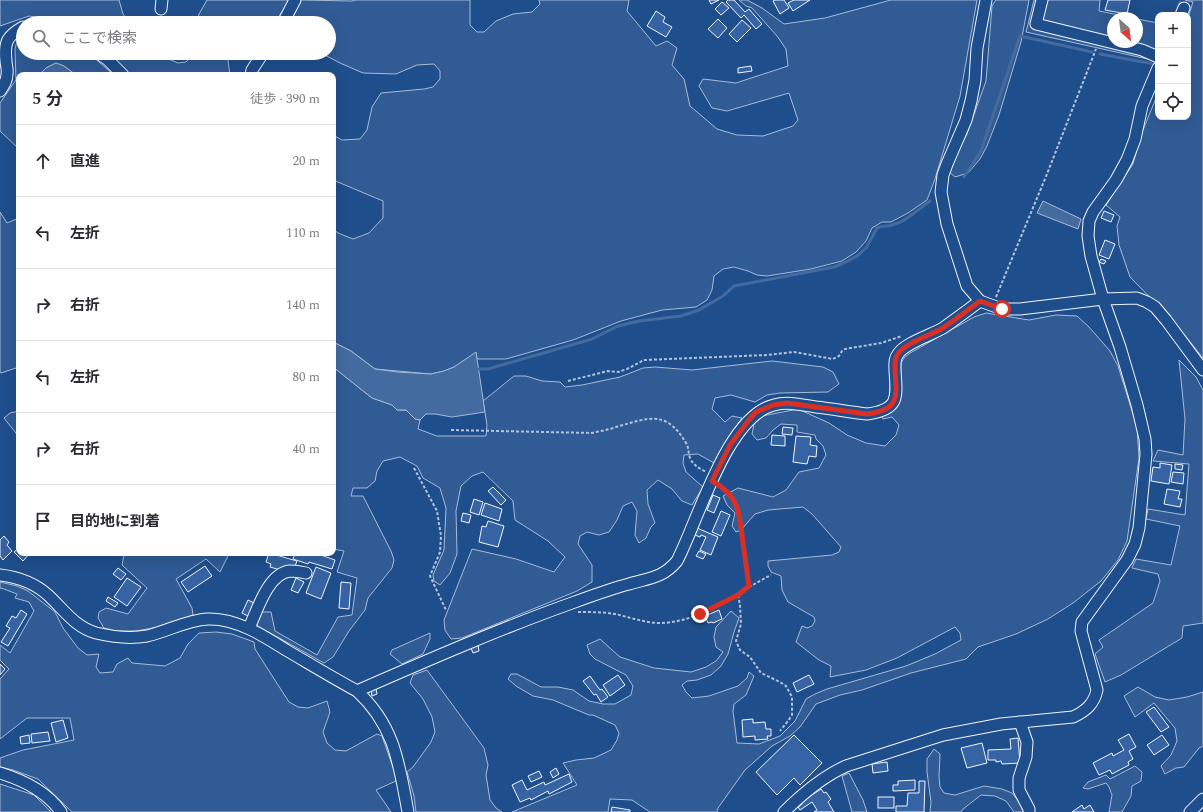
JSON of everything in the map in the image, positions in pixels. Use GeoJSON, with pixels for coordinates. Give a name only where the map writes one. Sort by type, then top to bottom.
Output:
{"type":"FeatureCollection","features":[{"type":"Feature","properties":{"kind":"street"},"geometry":{"type":"LineString","coordinates":[[286,16],[294,0]]}},
{"type":"Feature","properties":{"kind":"street"},"geometry":{"type":"LineString","coordinates":[[986,0],[977,48],[972,102],[945,169],[941,192],[948,224],[967,286],[980,301],[1002,309],[1020,309],[1103,299],[1137,298],[1154,307],[1166,320],[1203,370]]}},
{"type":"Feature","properties":{"kind":"street"},"geometry":{"type":"LineString","coordinates":[[1042,0],[1036,24],[1142,50],[1155,56]]}},
{"type":"Feature","properties":{"kind":"street"},"geometry":{"type":"LineString","coordinates":[[0,91],[6,82],[8,73],[6,45],[10,34],[16,31]]}},
{"type":"Feature","properties":{"kind":"street"},"geometry":{"type":"LineString","coordinates":[[108,60],[120,72]]}},
{"type":"Feature","properties":{"kind":"street"},"geometry":{"type":"LineString","coordinates":[[252,72],[258,60]]}},
{"type":"Feature","properties":{"kind":"street"},"geometry":{"type":"LineString","coordinates":[[784,812],[810,788],[837,770],[846,766],[943,735],[1001,724],[1073,716],[1082,712],[1095,698],[1097,690],[1081,631],[1082,622],[1127,560],[1136,544],[1139,528],[1146,454],[1145,439],[1129,376],[1103,299],[1091,256],[1088,236],[1089,221],[1116,180],[1127,160],[1135,139],[1142,106],[1155,75]]}},
{"type":"Feature","properties":{"kind":"street"},"geometry":{"type":"LineString","coordinates":[[357,691],[484,637],[572,603],[631,583],[653,578],[672,568],[678,561],[713,479],[730,445],[756,412],[773,405],[787,403],[867,414],[876,413],[894,403],[896,396],[895,359],[899,352],[912,342],[942,328],[980,301]]}},
{"type":"Feature","properties":{"kind":"street"},"geometry":{"type":"LineString","coordinates":[[249,628],[266,591],[280,574],[290,571],[306,573]]}},
{"type":"Feature","properties":{"kind":"street"},"geometry":{"type":"LineString","coordinates":[[0,575],[14,576],[27,581],[49,596],[70,618],[94,632],[105,635],[132,638],[148,635],[191,622],[209,619],[224,621],[249,628],[268,638],[357,691],[367,700],[377,713],[391,737],[398,762],[408,812]]}},
{"type":"Feature","properties":{"kind":"street"},"geometry":{"type":"LineString","coordinates":[[1020,722],[1027,742],[1026,757],[1019,778],[1019,790],[1029,809],[1029,812]]}},
{"type":"Feature","properties":{"kind":"street"},"geometry":{"type":"LineString","coordinates":[[0,773],[30,784],[45,795],[61,812]]}},
{"type":"Feature","properties":{"kind":"street"},"geometry":{"type":"LineString","coordinates":[[1190,812],[1203,799]]}},
{"type":"Feature","properties":{"kind":"path"},"geometry":{"type":"LineString","coordinates":[[993,306],[1100,40]]}},
{"type":"Feature","properties":{"kind":"path"},"geometry":{"type":"LineString","coordinates":[[568,381],[608,372],[623,371],[644,360],[767,355],[794,352],[833,359],[839,356],[845,349],[881,343],[908,334]]}},
{"type":"Feature","properties":{"kind":"path"},"geometry":{"type":"LineString","coordinates":[[451,430],[592,433],[642,419],[657,419],[669,423],[679,431],[689,448],[690,458],[694,465],[723,486],[732,497],[739,510],[749,586]]}},
{"type":"Feature","properties":{"kind":"path"},"geometry":{"type":"LineString","coordinates":[[414,468],[437,511],[441,536],[440,552],[430,576],[446,610]]}},
{"type":"Feature","properties":{"kind":"path"},"geometry":{"type":"LineString","coordinates":[[577,612],[613,614],[656,623],[669,622],[700,614],[738,595],[749,586],[771,575]]}},
{"type":"Feature","properties":{"kind":"path"},"geometry":{"type":"LineString","coordinates":[[738,595],[741,624],[736,641],[740,650],[750,657],[761,673],[786,686],[792,697],[792,715],[780,731]]}},
{"type":"Feature","properties":{"kind":"shaded area"},"geometry":{"type":"Polygon","coordinates":[[[0,0],[119,0],[125,16],[16,16],[16,20],[0,26],[0,0]]]}},
{"type":"Feature","properties":{"kind":"shaded area"},"geometry":{"type":"Polygon","coordinates":[[[207,0],[289,0],[279,16],[199,16],[207,0]]]}},
{"type":"Feature","properties":{"kind":"shaded area"},"geometry":{"type":"Polygon","coordinates":[[[301,0],[470,0],[470,25],[477,32],[484,32],[496,21],[513,14],[532,12],[540,4],[539,0],[629,0],[627,11],[656,46],[667,41],[677,48],[672,65],[684,79],[690,106],[717,129],[737,135],[763,136],[793,126],[798,120],[789,93],[727,111],[712,108],[699,86],[703,79],[736,83],[788,66],[786,49],[777,36],[752,8],[746,6],[739,0],[747,0],[762,8],[784,24],[825,18],[891,0],[977,0],[960,96],[935,179],[927,200],[891,222],[882,222],[872,228],[866,241],[856,252],[842,261],[811,269],[767,276],[757,275],[734,267],[723,269],[714,276],[712,290],[707,300],[696,307],[662,310],[621,321],[573,340],[506,359],[477,359],[476,353],[454,367],[431,374],[375,369],[351,351],[336,344],[336,231],[353,239],[369,233],[383,218],[383,201],[336,181],[336,137],[342,140],[360,139],[367,130],[372,107],[381,93],[433,87],[440,79],[440,71],[434,64],[417,65],[396,74],[363,73],[334,60],[336,60],[336,16],[293,16],[301,0]]]}},
{"type":"Feature","properties":{"kind":"shaded area"},"geometry":{"type":"Polygon","coordinates":[[[996,0],[1029,0],[1021,42],[999,115],[987,146],[980,159],[968,173],[955,177],[948,171],[967,134],[986,81],[992,6],[996,0]]]}},
{"type":"Feature","properties":{"kind":"shaded area"},"geometry":{"type":"Polygon","coordinates":[[[1034,0],[1100,0],[1099,11],[1107,13],[1107,48],[1143,48],[1143,20],[1155,22],[1155,54],[1152,60],[1026,32],[1034,0]]]}},
{"type":"Feature","properties":{"kind":"shaded area"},"geometry":{"type":"Polygon","coordinates":[[[1185,0],[1203,0],[1203,358],[1174,322],[1130,277],[1119,245],[1117,226],[1120,217],[1106,205],[1133,164],[1141,135],[1155,100],[1155,120],[1191,120],[1190,12],[1193,2],[1185,0]]]}},
{"type":"Feature","properties":{"kind":"shaded area"},"geometry":{"type":"Polygon","coordinates":[[[16,45],[16,60],[96,60],[110,72],[72,72],[64,66],[56,63],[46,68],[42,72],[16,72],[16,80],[15,49],[16,45]]]}},
{"type":"Feature","properties":{"kind":"shaded area"},"geometry":{"type":"Polygon","coordinates":[[[114,60],[171,60],[178,63],[186,62],[188,60],[228,60],[230,72],[127,72],[114,60]]]}},
{"type":"Feature","properties":{"kind":"shaded area"},"geometry":{"type":"Polygon","coordinates":[[[56,63],[64,66],[72,72],[42,72],[46,68],[56,63]]]}},
{"type":"Feature","properties":{"kind":"shaded area"},"geometry":{"type":"Polygon","coordinates":[[[16,80],[16,146],[0,131],[0,103],[16,80]]]}},
{"type":"Feature","properties":{"kind":"shaded area"},"geometry":{"type":"Polygon","coordinates":[[[1043,201],[1081,219],[1078,229],[1037,213],[1043,201]]]}},
{"type":"Feature","properties":{"kind":"shaded area"},"geometry":{"type":"Polygon","coordinates":[[[0,212],[7,223],[16,219],[16,368],[1,373],[0,212]]]}},
{"type":"Feature","properties":{"kind":"shaded area"},"geometry":{"type":"Polygon","coordinates":[[[986,313],[1029,320],[1056,315],[1077,316],[1110,351],[1118,366],[1137,427],[1139,458],[1127,541],[1118,560],[1101,581],[1073,603],[1048,619],[1016,634],[978,647],[966,659],[911,673],[816,704],[800,727],[790,736],[772,746],[745,770],[718,808],[717,812],[650,812],[632,800],[610,799],[608,812],[512,812],[577,785],[563,763],[594,758],[611,750],[619,733],[615,725],[553,700],[533,696],[516,686],[508,679],[511,674],[517,674],[541,687],[558,687],[573,690],[589,701],[603,704],[615,704],[631,695],[633,686],[626,675],[595,659],[590,654],[587,645],[600,639],[620,657],[654,668],[691,672],[706,667],[716,661],[723,652],[716,647],[714,637],[716,627],[731,611],[739,618],[728,654],[721,666],[711,675],[697,680],[687,681],[682,685],[692,698],[709,696],[738,686],[747,678],[749,672],[754,676],[746,695],[734,704],[733,711],[737,743],[759,744],[780,736],[795,721],[806,699],[815,694],[827,689],[906,666],[935,654],[961,640],[960,633],[955,627],[897,658],[866,670],[830,677],[831,666],[819,660],[796,642],[802,626],[807,628],[812,626],[815,621],[814,617],[788,602],[782,590],[781,576],[771,572],[768,566],[768,561],[832,555],[839,552],[841,547],[812,514],[803,507],[768,510],[755,514],[741,530],[736,532],[732,526],[735,513],[727,505],[723,496],[738,488],[773,497],[786,490],[799,472],[819,468],[826,455],[823,446],[816,439],[815,435],[797,432],[797,425],[781,424],[766,438],[757,440],[752,434],[754,424],[762,416],[798,409],[829,423],[847,435],[866,443],[885,446],[896,435],[899,425],[892,417],[883,419],[881,415],[894,409],[899,404],[901,394],[901,363],[904,358],[910,353],[974,317],[986,313]]]}},
{"type":"Feature","properties":{"kind":"shaded area"},"geometry":{"type":"Polygon","coordinates":[[[336,344],[351,351],[375,369],[398,372],[431,374],[444,371],[454,367],[476,352],[485,412],[452,417],[426,414],[420,420],[415,419],[406,410],[397,410],[392,405],[372,398],[336,369],[336,344]]]}},
{"type":"Feature","properties":{"kind":"shaded area"},"geometry":{"type":"Polygon","coordinates":[[[1179,360],[1196,377],[1203,390],[1203,623],[1183,626],[1182,638],[1121,675],[1105,682],[1095,654],[1103,647],[1099,640],[1153,603],[1160,581],[1158,574],[1132,568],[1136,559],[1171,565],[1180,526],[1146,519],[1148,509],[1185,515],[1189,464],[1153,461],[1158,450],[1183,455],[1185,419],[1179,360]]]}},
{"type":"Feature","properties":{"kind":"shaded area"},"geometry":{"type":"Polygon","coordinates":[[[772,361],[823,367],[833,372],[839,384],[828,392],[780,393],[767,395],[755,402],[731,395],[715,398],[712,409],[725,422],[732,416],[742,418],[714,463],[698,454],[684,455],[683,463],[686,472],[703,487],[692,505],[682,501],[672,489],[658,480],[647,490],[648,504],[655,523],[651,527],[646,538],[639,543],[635,535],[637,511],[632,502],[623,506],[617,520],[609,532],[599,535],[587,532],[580,536],[578,544],[592,565],[592,582],[577,591],[462,638],[451,639],[445,630],[444,620],[472,549],[516,559],[554,572],[565,557],[548,541],[515,520],[513,501],[483,472],[472,476],[461,486],[456,511],[457,554],[450,573],[440,585],[434,581],[433,575],[444,550],[446,508],[440,488],[423,478],[417,466],[400,457],[383,461],[377,471],[375,481],[367,488],[353,488],[351,496],[363,496],[391,551],[394,560],[392,568],[368,598],[365,610],[349,631],[333,657],[324,663],[256,625],[261,612],[271,612],[275,631],[317,655],[338,617],[352,615],[357,578],[337,572],[344,551],[336,550],[336,369],[372,398],[392,405],[397,410],[406,410],[415,419],[420,420],[418,429],[437,436],[486,436],[487,425],[483,401],[514,376],[526,376],[542,381],[560,382],[565,387],[620,377],[643,368],[655,367],[692,370],[772,361]]]}},
{"type":"Feature","properties":{"kind":"shaded area"},"geometry":{"type":"Polygon","coordinates":[[[16,412],[16,433],[4,418],[10,413],[16,412]]]}},
{"type":"Feature","properties":{"kind":"shaded area"},"geometry":{"type":"Polygon","coordinates":[[[124,556],[228,556],[220,572],[206,559],[176,579],[192,608],[193,615],[159,627],[136,631],[116,631],[104,628],[98,618],[99,612],[106,608],[128,614],[147,588],[122,565],[124,556]]]}},
{"type":"Feature","properties":{"kind":"shaded area"},"geometry":{"type":"Polygon","coordinates":[[[0,582],[17,586],[28,591],[55,612],[63,628],[78,648],[87,655],[99,654],[96,667],[100,673],[113,672],[117,664],[128,658],[132,663],[165,666],[180,658],[188,644],[199,633],[216,632],[232,634],[254,642],[255,649],[289,702],[298,707],[308,708],[327,701],[330,712],[323,732],[327,743],[335,750],[346,751],[377,734],[382,736],[396,776],[396,781],[376,790],[391,812],[72,812],[38,779],[0,767],[0,758],[23,750],[74,740],[70,718],[27,718],[0,739],[0,679],[9,669],[0,660],[0,645],[10,653],[34,611],[29,602],[15,598],[17,594],[0,588],[0,582]]]}},
{"type":"Feature","properties":{"kind":"shaded area"},"geometry":{"type":"Polygon","coordinates":[[[430,633],[430,639],[423,654],[402,664],[390,654],[392,650],[430,633]]]}},
{"type":"Feature","properties":{"kind":"shaded area"},"geometry":{"type":"Polygon","coordinates":[[[427,670],[484,748],[488,765],[486,775],[490,800],[496,808],[502,812],[416,812],[414,796],[407,772],[413,767],[431,742],[435,732],[432,717],[423,699],[410,683],[413,675],[427,670]]]}},
{"type":"Feature","properties":{"kind":"shaded area"},"geometry":{"type":"Polygon","coordinates":[[[1138,687],[1155,697],[1169,700],[1187,697],[1203,692],[1203,746],[1199,748],[1184,767],[1176,768],[1165,774],[1161,766],[1171,755],[1177,741],[1175,728],[1154,703],[1135,717],[1124,696],[1138,687]]]}},
{"type":"Feature","properties":{"kind":"shaded area"},"geometry":{"type":"Polygon","coordinates":[[[934,749],[940,754],[940,787],[944,793],[955,795],[984,786],[1002,789],[1012,793],[1025,812],[1014,812],[1006,801],[995,796],[981,795],[961,812],[930,812],[931,802],[927,772],[927,759],[934,749]]]}},
{"type":"Feature","properties":{"kind":"shaded area"},"geometry":{"type":"Polygon","coordinates":[[[1135,766],[1142,772],[1141,781],[1132,786],[1131,796],[1122,812],[1109,812],[1112,795],[1106,783],[1088,789],[1083,788],[1088,782],[1106,775],[1110,779],[1135,766]]]}},
{"type":"Feature","properties":{"kind":"shaded area"},"geometry":{"type":"Polygon","coordinates":[[[849,773],[863,800],[867,812],[852,812],[842,776],[849,773]]]}},
{"type":"Feature","properties":{"kind":"shaded area"},"geometry":{"type":"Polygon","coordinates":[[[0,784],[34,795],[51,812],[0,812],[0,784]]]}},
{"type":"Feature","properties":{"kind":"building"},"geometry":{"type":"Polygon","coordinates":[[[709,0],[719,0],[711,4],[709,0]]]}},
{"type":"Feature","properties":{"kind":"building"},"geometry":{"type":"Polygon","coordinates":[[[728,0],[734,0],[745,12],[749,9],[762,24],[756,29],[744,15],[741,18],[726,2],[728,0]]]}},
{"type":"Feature","properties":{"kind":"building"},"geometry":{"type":"Polygon","coordinates":[[[784,0],[789,8],[780,14],[773,1],[784,0]]]}},
{"type":"Feature","properties":{"kind":"building"},"geometry":{"type":"Polygon","coordinates":[[[794,0],[810,0],[793,11],[788,3],[794,0]]]}},
{"type":"Feature","properties":{"kind":"building"},"geometry":{"type":"Polygon","coordinates":[[[1108,0],[1130,0],[1127,12],[1105,10],[1108,0]]]}},
{"type":"Feature","properties":{"kind":"building"},"geometry":{"type":"Polygon","coordinates":[[[722,2],[729,8],[721,15],[715,9],[722,2]]]}},
{"type":"Feature","properties":{"kind":"building"},"geometry":{"type":"Polygon","coordinates":[[[656,11],[665,17],[663,22],[672,27],[666,37],[647,26],[656,11]]]}},
{"type":"Feature","properties":{"kind":"building"},"geometry":{"type":"Polygon","coordinates":[[[718,19],[727,28],[718,38],[708,29],[718,19]]]}},
{"type":"Feature","properties":{"kind":"building"},"geometry":{"type":"Polygon","coordinates":[[[742,20],[751,28],[737,42],[729,34],[742,20]]]}},
{"type":"Feature","properties":{"kind":"building"},"geometry":{"type":"Polygon","coordinates":[[[751,66],[752,71],[738,73],[738,68],[751,66]]]}},
{"type":"Feature","properties":{"kind":"building"},"geometry":{"type":"Polygon","coordinates":[[[1104,211],[1114,215],[1111,222],[1101,218],[1104,211]]]}},
{"type":"Feature","properties":{"kind":"building"},"geometry":{"type":"Polygon","coordinates":[[[1105,240],[1115,244],[1109,259],[1099,255],[1105,240]]]}},
{"type":"Feature","properties":{"kind":"building"},"geometry":{"type":"Polygon","coordinates":[[[1101,259],[1106,261],[1104,264],[1099,262],[1101,259]]]}},
{"type":"Feature","properties":{"kind":"building"},"geometry":{"type":"Polygon","coordinates":[[[783,427],[793,428],[792,435],[782,434],[783,427]]]}},
{"type":"Feature","properties":{"kind":"building"},"geometry":{"type":"Polygon","coordinates":[[[772,435],[785,436],[785,446],[771,445],[772,435]]]}},
{"type":"Feature","properties":{"kind":"building"},"geometry":{"type":"Polygon","coordinates":[[[796,436],[811,437],[810,445],[817,446],[816,457],[809,456],[807,464],[793,462],[796,436]]]}},
{"type":"Feature","properties":{"kind":"building"},"geometry":{"type":"Polygon","coordinates":[[[1160,463],[1172,465],[1169,484],[1151,481],[1153,467],[1160,468],[1160,463]]]}},
{"type":"Feature","properties":{"kind":"building"},"geometry":{"type":"Polygon","coordinates":[[[1175,464],[1183,465],[1182,470],[1175,469],[1175,464]]]}},
{"type":"Feature","properties":{"kind":"building"},"geometry":{"type":"Polygon","coordinates":[[[1173,472],[1184,473],[1183,484],[1171,482],[1173,472]]]}},
{"type":"Feature","properties":{"kind":"building"},"geometry":{"type":"Polygon","coordinates":[[[493,487],[506,500],[501,505],[488,491],[493,487]]]}},
{"type":"Feature","properties":{"kind":"building"},"geometry":{"type":"Polygon","coordinates":[[[1167,489],[1180,491],[1178,499],[1182,499],[1180,507],[1164,504],[1167,489]]]}},
{"type":"Feature","properties":{"kind":"building"},"geometry":{"type":"Polygon","coordinates":[[[713,495],[720,498],[714,513],[707,510],[713,495]]]}},
{"type":"Feature","properties":{"kind":"building"},"geometry":{"type":"Polygon","coordinates":[[[474,499],[483,502],[479,515],[470,512],[474,499]]]}},
{"type":"Feature","properties":{"kind":"building"},"geometry":{"type":"Polygon","coordinates":[[[485,503],[502,509],[499,521],[481,515],[485,503]]]}},
{"type":"Feature","properties":{"kind":"building"},"geometry":{"type":"Polygon","coordinates":[[[721,511],[730,515],[721,536],[712,532],[721,511]]]}},
{"type":"Feature","properties":{"kind":"building"},"geometry":{"type":"Polygon","coordinates":[[[463,513],[471,515],[469,523],[461,521],[463,513]]]}},
{"type":"Feature","properties":{"kind":"building"},"geometry":{"type":"Polygon","coordinates":[[[488,521],[504,526],[498,547],[479,542],[482,526],[486,527],[488,521]]]}},
{"type":"Feature","properties":{"kind":"building"},"geometry":{"type":"Polygon","coordinates":[[[697,528],[718,537],[711,555],[700,550],[706,537],[695,535],[697,528]]]}},
{"type":"Feature","properties":{"kind":"building"},"geometry":{"type":"Polygon","coordinates":[[[4,536],[9,542],[7,545],[12,551],[3,560],[0,556],[0,540],[4,536]]]}},
{"type":"Feature","properties":{"kind":"building"},"geometry":{"type":"Polygon","coordinates":[[[699,551],[706,554],[703,559],[696,556],[699,551]]]}},
{"type":"Feature","properties":{"kind":"building"},"geometry":{"type":"Polygon","coordinates":[[[18,556],[27,556],[23,561],[18,556]]]}},
{"type":"Feature","properties":{"kind":"building"},"geometry":{"type":"Polygon","coordinates":[[[268,556],[280,556],[297,561],[294,569],[284,571],[270,567],[271,564],[266,562],[268,556]]]}},
{"type":"Feature","properties":{"kind":"building"},"geometry":{"type":"Polygon","coordinates":[[[294,556],[324,556],[335,560],[332,569],[293,559],[294,556]]]}},
{"type":"Feature","properties":{"kind":"building"},"geometry":{"type":"Polygon","coordinates":[[[205,566],[212,576],[188,592],[181,582],[205,566]]]}},
{"type":"Feature","properties":{"kind":"building"},"geometry":{"type":"Polygon","coordinates":[[[316,567],[331,573],[321,599],[306,593],[316,567]]]}},
{"type":"Feature","properties":{"kind":"building"},"geometry":{"type":"Polygon","coordinates":[[[118,568],[126,574],[121,580],[113,574],[118,568]]]}},
{"type":"Feature","properties":{"kind":"building"},"geometry":{"type":"Polygon","coordinates":[[[127,578],[141,587],[127,606],[114,597],[127,578]]]}},
{"type":"Feature","properties":{"kind":"building"},"geometry":{"type":"Polygon","coordinates":[[[296,578],[304,582],[298,593],[291,590],[296,578]]]}},
{"type":"Feature","properties":{"kind":"building"},"geometry":{"type":"Polygon","coordinates":[[[341,582],[351,583],[349,609],[339,608],[341,582]]]}},
{"type":"Feature","properties":{"kind":"building"},"geometry":{"type":"Polygon","coordinates":[[[108,597],[118,603],[115,607],[106,601],[108,597]]]}},
{"type":"Feature","properties":{"kind":"building"},"geometry":{"type":"Polygon","coordinates":[[[248,600],[256,604],[250,617],[242,613],[248,600]]]}},
{"type":"Feature","properties":{"kind":"building"},"geometry":{"type":"Polygon","coordinates":[[[21,610],[27,614],[8,646],[1,642],[10,628],[6,626],[12,616],[16,618],[21,610]]]}},
{"type":"Feature","properties":{"kind":"building"},"geometry":{"type":"Polygon","coordinates":[[[719,610],[722,619],[713,623],[708,623],[705,616],[719,610]]]}},
{"type":"Feature","properties":{"kind":"building"},"geometry":{"type":"Polygon","coordinates":[[[478,645],[479,651],[473,653],[471,648],[478,645]]]}},
{"type":"Feature","properties":{"kind":"building"},"geometry":{"type":"Polygon","coordinates":[[[0,664],[5,669],[0,675],[0,664]]]}},
{"type":"Feature","properties":{"kind":"building"},"geometry":{"type":"Polygon","coordinates":[[[618,675],[625,685],[610,696],[603,685],[618,675]]]}},
{"type":"Feature","properties":{"kind":"building"},"geometry":{"type":"Polygon","coordinates":[[[809,675],[814,684],[797,692],[793,683],[809,675]]]}},
{"type":"Feature","properties":{"kind":"building"},"geometry":{"type":"Polygon","coordinates":[[[590,676],[600,690],[602,689],[608,697],[601,702],[596,694],[594,695],[583,681],[590,676]]]}},
{"type":"Feature","properties":{"kind":"building"},"geometry":{"type":"Polygon","coordinates":[[[376,689],[377,694],[372,696],[371,690],[376,689]]]}},
{"type":"Feature","properties":{"kind":"building"},"geometry":{"type":"Polygon","coordinates":[[[1154,707],[1169,727],[1161,732],[1146,712],[1154,707]]]}},
{"type":"Feature","properties":{"kind":"building"},"geometry":{"type":"Polygon","coordinates":[[[753,719],[753,723],[765,722],[766,729],[771,729],[771,736],[767,736],[768,739],[755,740],[755,736],[743,737],[742,720],[753,719]]]}},
{"type":"Feature","properties":{"kind":"building"},"geometry":{"type":"Polygon","coordinates":[[[63,720],[68,738],[56,742],[51,723],[63,720]]]}},
{"type":"Feature","properties":{"kind":"building"},"geometry":{"type":"Polygon","coordinates":[[[48,732],[50,741],[32,743],[31,734],[48,732]]]}},
{"type":"Feature","properties":{"kind":"building"},"geometry":{"type":"Polygon","coordinates":[[[1129,734],[1136,747],[1129,751],[1133,759],[1128,762],[1129,765],[1112,774],[1110,770],[1099,775],[1093,763],[1112,753],[1113,756],[1124,750],[1118,740],[1129,734]]]}},
{"type":"Feature","properties":{"kind":"building"},"geometry":{"type":"Polygon","coordinates":[[[29,735],[30,743],[21,744],[20,737],[29,735]]]}},
{"type":"Feature","properties":{"kind":"building"},"geometry":{"type":"Polygon","coordinates":[[[794,735],[822,763],[800,785],[794,778],[777,795],[756,772],[794,735]]]}},
{"type":"Feature","properties":{"kind":"building"},"geometry":{"type":"Polygon","coordinates":[[[1162,735],[1169,745],[1154,755],[1147,745],[1162,735]]]}},
{"type":"Feature","properties":{"kind":"building"},"geometry":{"type":"Polygon","coordinates":[[[1018,738],[1020,763],[1002,764],[1001,761],[996,762],[996,760],[988,760],[988,750],[1011,749],[1010,739],[1018,738]]]}},
{"type":"Feature","properties":{"kind":"building"},"geometry":{"type":"Polygon","coordinates":[[[982,743],[987,763],[967,768],[961,748],[982,743]]]}},
{"type":"Feature","properties":{"kind":"building"},"geometry":{"type":"Polygon","coordinates":[[[887,762],[888,771],[873,773],[872,764],[887,762]]]}},
{"type":"Feature","properties":{"kind":"building"},"geometry":{"type":"Polygon","coordinates":[[[556,768],[559,774],[553,778],[550,772],[556,768]]]}},
{"type":"Feature","properties":{"kind":"building"},"geometry":{"type":"Polygon","coordinates":[[[539,771],[542,777],[531,782],[528,776],[539,771]]]}},
{"type":"Feature","properties":{"kind":"building"},"geometry":{"type":"Polygon","coordinates":[[[569,774],[572,782],[549,794],[548,791],[531,800],[530,798],[520,802],[512,785],[522,780],[527,790],[544,782],[545,785],[569,774]]]}},
{"type":"Feature","properties":{"kind":"building"},"geometry":{"type":"Polygon","coordinates":[[[915,780],[915,790],[893,791],[893,785],[898,785],[898,781],[915,780]]]}},
{"type":"Feature","properties":{"kind":"building"},"geometry":{"type":"Polygon","coordinates":[[[919,781],[925,781],[924,812],[896,812],[896,806],[907,806],[908,793],[919,793],[919,781]]]}},
{"type":"Feature","properties":{"kind":"building"},"geometry":{"type":"Polygon","coordinates":[[[821,789],[824,793],[826,792],[831,799],[828,802],[834,812],[814,812],[817,810],[812,802],[800,810],[798,807],[802,804],[801,802],[821,789]]]}},
{"type":"Feature","properties":{"kind":"building"},"geometry":{"type":"Polygon","coordinates":[[[878,797],[894,797],[894,808],[878,808],[878,797]]]}},
{"type":"Feature","properties":{"kind":"building"},"geometry":{"type":"Polygon","coordinates":[[[1082,805],[1084,809],[1090,805],[1094,812],[1072,812],[1082,805]]]}},
{"type":"Feature","properties":{"kind":"building"},"geometry":{"type":"Polygon","coordinates":[[[612,807],[630,810],[630,812],[611,812],[612,807]]]}},
{"type":"Feature","properties":{"kind":"waterway"},"geometry":{"type":"LineString","coordinates":[[1176,12],[1180,2]]}},
{"type":"Feature","properties":{"kind":"waterway"},"geometry":{"type":"LineString","coordinates":[[964,177],[981,151],[1020,36],[1092,52]]}},
{"type":"Feature","properties":{"kind":"waterway"},"geometry":{"type":"LineString","coordinates":[[1100,54],[1154,64]]}},
{"type":"Feature","properties":{"kind":"waterway"},"geometry":{"type":"LineString","coordinates":[[479,369],[488,369],[592,339],[618,326],[639,321],[681,316],[699,310],[723,296],[734,286],[834,267],[857,256],[866,248],[877,228],[890,226],[902,221],[930,201]]}},
{"type":"Feature","properties":{"kind":"route"},"geometry":{"type":"LineString","coordinates":[[700,614],[738,595],[749,586],[739,510],[732,497],[723,486],[712,481],[730,445],[756,412],[773,405],[787,403],[867,414],[876,413],[894,403],[896,396],[895,359],[904,347],[942,328],[980,301],[1002,309]]}}]}
